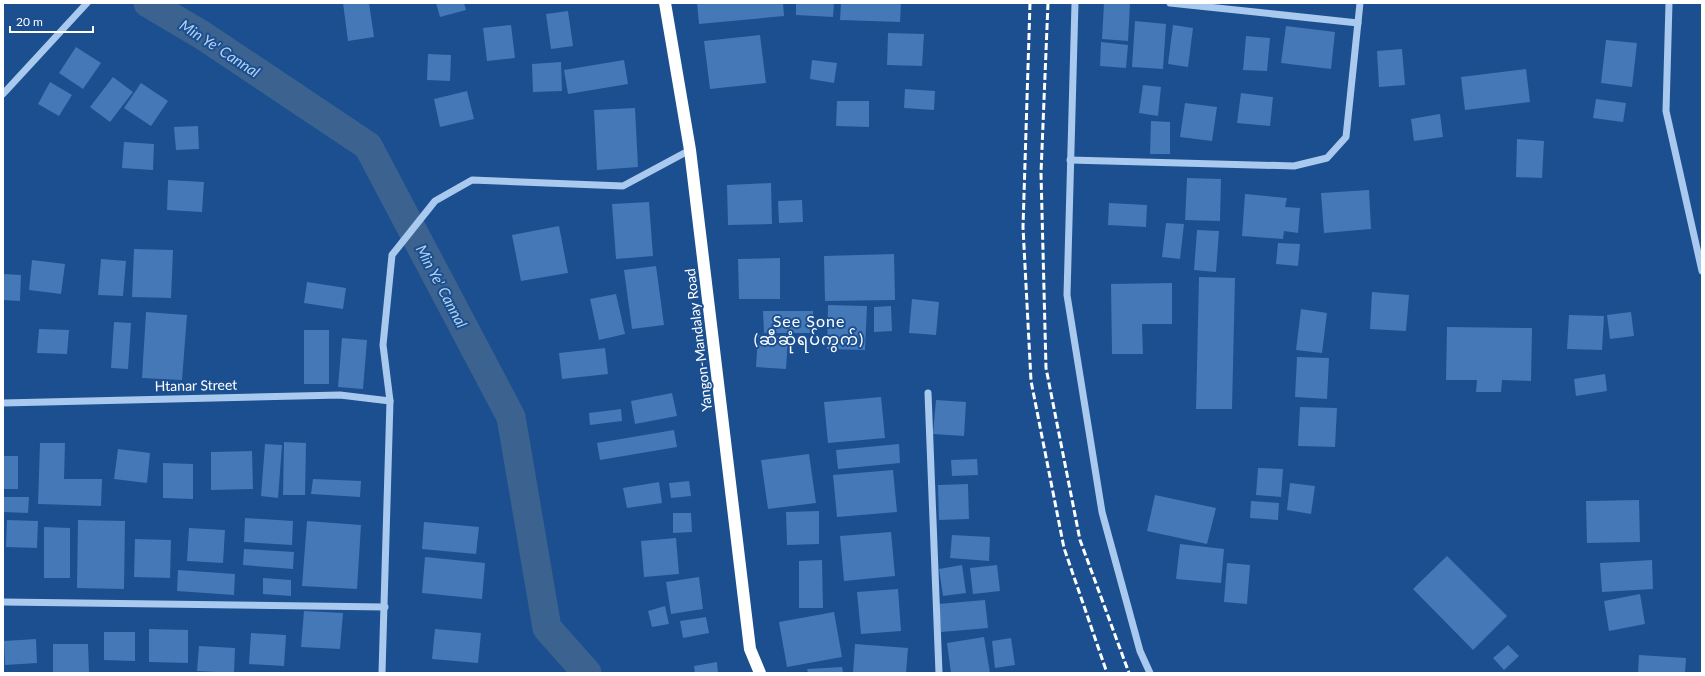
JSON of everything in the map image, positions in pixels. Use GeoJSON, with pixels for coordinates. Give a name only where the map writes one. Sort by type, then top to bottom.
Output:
{"type":"FeatureCollection","features":[{"type":"Feature","properties":{"kind":"highway","name":"Yangon-Mandalay Road"},"geometry":{"type":"LineString","coordinates":[[665,3],[690,150],[750,648],[760,673]]}},
{"type":"Feature","properties":{"kind":"street"},"geometry":{"type":"LineString","coordinates":[[3,94],[87,3]]}},
{"type":"Feature","properties":{"kind":"street"},"geometry":{"type":"LineString","coordinates":[[1075,3],[1067,295],[1102,512],[1140,651],[1150,673]]}},
{"type":"Feature","properties":{"kind":"street"},"geometry":{"type":"LineString","coordinates":[[1170,3],[1358,23]]}},
{"type":"Feature","properties":{"kind":"street"},"geometry":{"type":"LineString","coordinates":[[1070,160],[1294,166],[1327,158],[1346,137],[1360,3]]}},
{"type":"Feature","properties":{"kind":"street"},"geometry":{"type":"LineString","coordinates":[[1669,3],[1666,111],[1702,271]]}},
{"type":"Feature","properties":{"kind":"street"},"geometry":{"type":"LineString","coordinates":[[382,673],[390,401],[383,345],[392,255],[435,201],[472,180],[623,186],[690,150]]}},
{"type":"Feature","properties":{"kind":"street"},"geometry":{"type":"LineString","coordinates":[[928,393],[939,673]]}},
{"type":"Feature","properties":{"kind":"street","name":"Htanar Street"},"geometry":{"type":"LineString","coordinates":[[3,403],[340,395],[390,401]]}},
{"type":"Feature","properties":{"kind":"street"},"geometry":{"type":"LineString","coordinates":[[3,602],[385,607]]}},
{"type":"Feature","properties":{"kind":"building"},"geometry":{"type":"Polygon","coordinates":[[[343,3],[369,3],[374,37],[348,41],[343,3]]]}},
{"type":"Feature","properties":{"kind":"building"},"geometry":{"type":"Polygon","coordinates":[[[436,3],[464,3],[466,10],[440,17],[436,3]]]}},
{"type":"Feature","properties":{"kind":"building"},"geometry":{"type":"Polygon","coordinates":[[[697,3],[783,3],[784,16],[699,24],[697,3]]]}},
{"type":"Feature","properties":{"kind":"building"},"geometry":{"type":"Polygon","coordinates":[[[796,3],[834,3],[833,17],[796,15],[796,3]]]}},
{"type":"Feature","properties":{"kind":"building"},"geometry":{"type":"Polygon","coordinates":[[[841,3],[901,3],[900,22],[840,20],[841,3]]]}},
{"type":"Feature","properties":{"kind":"building"},"geometry":{"type":"Polygon","coordinates":[[[1104,3],[1130,3],[1128,41],[1102,39],[1104,3]]]}},
{"type":"Feature","properties":{"kind":"building"},"geometry":{"type":"Polygon","coordinates":[[[568,11],[573,46],[551,49],[546,14],[568,11]]]}},
{"type":"Feature","properties":{"kind":"building"},"geometry":{"type":"Polygon","coordinates":[[[1135,21],[1166,24],[1163,69],[1132,67],[1135,21]]]}},
{"type":"Feature","properties":{"kind":"building"},"geometry":{"type":"Polygon","coordinates":[[[511,25],[515,58],[487,61],[483,28],[511,25]]]}},
{"type":"Feature","properties":{"kind":"building"},"geometry":{"type":"Polygon","coordinates":[[[1173,25],[1193,28],[1188,67],[1168,64],[1173,25]]]}},
{"type":"Feature","properties":{"kind":"building"},"geometry":{"type":"Polygon","coordinates":[[[1286,26],[1335,32],[1331,69],[1281,63],[1286,26]]]}},
{"type":"Feature","properties":{"kind":"building"},"geometry":{"type":"Polygon","coordinates":[[[888,33],[924,34],[922,66],[887,65],[888,33]]]}},
{"type":"Feature","properties":{"kind":"building"},"geometry":{"type":"Polygon","coordinates":[[[760,35],[766,83],[710,89],[704,41],[760,35]]]}},
{"type":"Feature","properties":{"kind":"building"},"geometry":{"type":"Polygon","coordinates":[[[1246,36],[1270,38],[1267,71],[1243,70],[1246,36]]]}},
{"type":"Feature","properties":{"kind":"building"},"geometry":{"type":"Polygon","coordinates":[[[1606,40],[1637,43],[1632,87],[1601,83],[1606,40]]]}},
{"type":"Feature","properties":{"kind":"building"},"geometry":{"type":"Polygon","coordinates":[[[1101,42],[1128,45],[1126,68],[1100,66],[1101,42]]]}},
{"type":"Feature","properties":{"kind":"building"},"geometry":{"type":"Polygon","coordinates":[[[76,47],[101,63],[83,89],[59,73],[76,47]]]}},
{"type":"Feature","properties":{"kind":"building"},"geometry":{"type":"Polygon","coordinates":[[[1402,49],[1405,85],[1379,87],[1377,51],[1402,49]]]}},
{"type":"Feature","properties":{"kind":"building"},"geometry":{"type":"Polygon","coordinates":[[[428,54],[451,55],[450,81],[427,80],[428,54]]]}},
{"type":"Feature","properties":{"kind":"building"},"geometry":{"type":"Polygon","coordinates":[[[624,60],[628,84],[568,94],[564,70],[624,60]]]}},
{"type":"Feature","properties":{"kind":"building"},"geometry":{"type":"Polygon","coordinates":[[[812,60],[837,63],[834,83],[810,79],[812,60]]]}},
{"type":"Feature","properties":{"kind":"building"},"geometry":{"type":"Polygon","coordinates":[[[561,62],[562,91],[533,92],[532,64],[561,62]]]}},
{"type":"Feature","properties":{"kind":"building"},"geometry":{"type":"Polygon","coordinates":[[[1526,69],[1530,102],[1465,110],[1461,77],[1526,69]]]}},
{"type":"Feature","properties":{"kind":"building"},"geometry":{"type":"Polygon","coordinates":[[[113,77],[133,92],[110,122],[90,107],[113,77]]]}},
{"type":"Feature","properties":{"kind":"building"},"geometry":{"type":"Polygon","coordinates":[[[50,82],[72,95],[59,116],[38,104],[50,82]]]}},
{"type":"Feature","properties":{"kind":"building"},"geometry":{"type":"Polygon","coordinates":[[[141,83],[168,101],[151,126],[124,108],[141,83]]]}},
{"type":"Feature","properties":{"kind":"building"},"geometry":{"type":"Polygon","coordinates":[[[1143,85],[1161,87],[1158,116],[1139,113],[1143,85]]]}},
{"type":"Feature","properties":{"kind":"building"},"geometry":{"type":"Polygon","coordinates":[[[905,89],[935,91],[934,110],[904,108],[905,89]]]}},
{"type":"Feature","properties":{"kind":"building"},"geometry":{"type":"Polygon","coordinates":[[[467,91],[474,119],[440,127],[434,99],[467,91]]]}},
{"type":"Feature","properties":{"kind":"building"},"geometry":{"type":"Polygon","coordinates":[[[1241,93],[1273,97],[1270,126],[1237,123],[1241,93]]]}},
{"type":"Feature","properties":{"kind":"building"},"geometry":{"type":"Polygon","coordinates":[[[1596,99],[1626,103],[1623,122],[1593,118],[1596,99]]]}},
{"type":"Feature","properties":{"kind":"building"},"geometry":{"type":"Polygon","coordinates":[[[837,101],[869,101],[869,127],[836,126],[837,101]]]}},
{"type":"Feature","properties":{"kind":"building"},"geometry":{"type":"Polygon","coordinates":[[[1185,103],[1217,107],[1212,141],[1180,137],[1185,103]]]}},
{"type":"Feature","properties":{"kind":"building"},"geometry":{"type":"Polygon","coordinates":[[[635,108],[638,167],[597,170],[594,110],[635,108]]]}},
{"type":"Feature","properties":{"kind":"building"},"geometry":{"type":"Polygon","coordinates":[[[1440,114],[1443,137],[1414,141],[1411,119],[1440,114]]]}},
{"type":"Feature","properties":{"kind":"building"},"geometry":{"type":"Polygon","coordinates":[[[1151,121],[1170,122],[1170,154],[1150,154],[1151,121]]]}},
{"type":"Feature","properties":{"kind":"building"},"geometry":{"type":"Polygon","coordinates":[[[198,126],[199,149],[176,150],[174,127],[198,126]]]}},
{"type":"Feature","properties":{"kind":"building"},"geometry":{"type":"Polygon","coordinates":[[[1517,139],[1544,141],[1542,178],[1516,177],[1517,139]]]}},
{"type":"Feature","properties":{"kind":"building"},"geometry":{"type":"Polygon","coordinates":[[[124,142],[154,144],[153,170],[122,168],[124,142]]]}},
{"type":"Feature","properties":{"kind":"building"},"geometry":{"type":"Polygon","coordinates":[[[1187,178],[1221,179],[1220,221],[1185,220],[1187,178]]]}},
{"type":"Feature","properties":{"kind":"building"},"geometry":{"type":"Polygon","coordinates":[[[168,180],[204,182],[202,212],[167,210],[168,180]]]}},
{"type":"Feature","properties":{"kind":"building"},"geometry":{"type":"Polygon","coordinates":[[[771,183],[772,224],[728,225],[727,185],[771,183]]]}},
{"type":"Feature","properties":{"kind":"building"},"geometry":{"type":"Polygon","coordinates":[[[1369,190],[1371,229],[1324,233],[1321,193],[1369,190]]]}},
{"type":"Feature","properties":{"kind":"building"},"geometry":{"type":"Polygon","coordinates":[[[1245,194],[1287,198],[1285,207],[1300,208],[1298,233],[1284,231],[1283,239],[1242,236],[1245,194]]]}},
{"type":"Feature","properties":{"kind":"building"},"geometry":{"type":"Polygon","coordinates":[[[802,200],[803,222],[779,223],[778,201],[802,200]]]}},
{"type":"Feature","properties":{"kind":"building"},"geometry":{"type":"Polygon","coordinates":[[[649,202],[653,256],[616,259],[612,204],[649,202]]]}},
{"type":"Feature","properties":{"kind":"building"},"geometry":{"type":"Polygon","coordinates":[[[1109,203],[1147,205],[1146,227],[1108,225],[1109,203]]]}},
{"type":"Feature","properties":{"kind":"building"},"geometry":{"type":"Polygon","coordinates":[[[1166,223],[1184,224],[1180,259],[1162,257],[1166,223]]]}},
{"type":"Feature","properties":{"kind":"building"},"geometry":{"type":"Polygon","coordinates":[[[559,226],[568,273],[521,281],[512,235],[559,226]]]}},
{"type":"Feature","properties":{"kind":"building"},"geometry":{"type":"Polygon","coordinates":[[[1197,230],[1219,231],[1216,272],[1194,270],[1197,230]]]}},
{"type":"Feature","properties":{"kind":"building"},"geometry":{"type":"Polygon","coordinates":[[[1278,243],[1300,244],[1298,266],[1276,264],[1278,243]]]}},
{"type":"Feature","properties":{"kind":"building"},"geometry":{"type":"Polygon","coordinates":[[[134,249],[173,250],[171,298],[132,297],[134,249]]]}},
{"type":"Feature","properties":{"kind":"building"},"geometry":{"type":"Polygon","coordinates":[[[894,254],[895,300],[825,301],[824,256],[894,254]]]}},
{"type":"Feature","properties":{"kind":"building"},"geometry":{"type":"Polygon","coordinates":[[[780,258],[780,299],[739,299],[738,259],[780,258]]]}},
{"type":"Feature","properties":{"kind":"building"},"geometry":{"type":"Polygon","coordinates":[[[101,259],[126,261],[123,296],[98,295],[101,259]]]}},
{"type":"Feature","properties":{"kind":"building"},"geometry":{"type":"Polygon","coordinates":[[[32,260],[65,264],[61,294],[29,290],[32,260]]]}},
{"type":"Feature","properties":{"kind":"building"},"geometry":{"type":"Polygon","coordinates":[[[656,266],[664,325],[632,329],[624,270],[656,266]]]}},
{"type":"Feature","properties":{"kind":"building"},"geometry":{"type":"Polygon","coordinates":[[[3,274],[21,275],[20,301],[3,300],[3,274]]]}},
{"type":"Feature","properties":{"kind":"building"},"geometry":{"type":"Polygon","coordinates":[[[1199,277],[1235,278],[1232,409],[1196,409],[1199,277]]]}},
{"type":"Feature","properties":{"kind":"building"},"geometry":{"type":"Polygon","coordinates":[[[307,282],[346,288],[343,309],[304,303],[307,282]]]}},
{"type":"Feature","properties":{"kind":"building"},"geometry":{"type":"Polygon","coordinates":[[[1172,283],[1172,324],[1142,324],[1143,354],[1112,354],[1111,284],[1172,283]]]}},
{"type":"Feature","properties":{"kind":"building"},"geometry":{"type":"Polygon","coordinates":[[[1372,292],[1409,295],[1406,331],[1370,329],[1372,292]]]}},
{"type":"Feature","properties":{"kind":"building"},"geometry":{"type":"Polygon","coordinates":[[[616,294],[625,334],[599,340],[590,299],[616,294]]]}},
{"type":"Feature","properties":{"kind":"building"},"geometry":{"type":"Polygon","coordinates":[[[912,299],[939,302],[936,335],[909,333],[912,299]]]}},
{"type":"Feature","properties":{"kind":"building"},"geometry":{"type":"Polygon","coordinates":[[[828,305],[867,306],[865,350],[827,349],[828,305]]]}},
{"type":"Feature","properties":{"kind":"building"},"geometry":{"type":"Polygon","coordinates":[[[891,306],[892,331],[874,332],[874,307],[891,306]]]}},
{"type":"Feature","properties":{"kind":"building"},"geometry":{"type":"Polygon","coordinates":[[[1301,309],[1327,313],[1322,353],[1296,350],[1301,309]]]}},
{"type":"Feature","properties":{"kind":"building"},"geometry":{"type":"Polygon","coordinates":[[[763,311],[813,311],[813,333],[764,333],[763,311]]]}},
{"type":"Feature","properties":{"kind":"building"},"geometry":{"type":"Polygon","coordinates":[[[146,312],[187,315],[182,380],[142,378],[146,312]]]}},
{"type":"Feature","properties":{"kind":"building"},"geometry":{"type":"Polygon","coordinates":[[[1631,312],[1634,336],[1610,339],[1607,315],[1631,312]]]}},
{"type":"Feature","properties":{"kind":"building"},"geometry":{"type":"Polygon","coordinates":[[[1569,315],[1604,316],[1602,350],[1567,349],[1569,315]]]}},
{"type":"Feature","properties":{"kind":"building"},"geometry":{"type":"Polygon","coordinates":[[[114,322],[131,323],[128,369],[111,368],[114,322]]]}},
{"type":"Feature","properties":{"kind":"building"},"geometry":{"type":"Polygon","coordinates":[[[1447,327],[1532,328],[1531,381],[1502,380],[1501,392],[1476,392],[1477,380],[1446,380],[1447,327]]]}},
{"type":"Feature","properties":{"kind":"building"},"geometry":{"type":"Polygon","coordinates":[[[39,329],[69,330],[67,354],[37,353],[39,329]]]}},
{"type":"Feature","properties":{"kind":"building"},"geometry":{"type":"Polygon","coordinates":[[[304,330],[329,330],[329,384],[304,384],[304,330]]]}},
{"type":"Feature","properties":{"kind":"building"},"geometry":{"type":"Polygon","coordinates":[[[758,335],[788,337],[786,369],[756,367],[758,335]]]}},
{"type":"Feature","properties":{"kind":"building"},"geometry":{"type":"Polygon","coordinates":[[[342,338],[367,340],[363,389],[338,387],[342,338]]]}},
{"type":"Feature","properties":{"kind":"building"},"geometry":{"type":"Polygon","coordinates":[[[605,348],[608,374],[562,379],[559,353],[605,348]]]}},
{"type":"Feature","properties":{"kind":"building"},"geometry":{"type":"Polygon","coordinates":[[[1297,357],[1329,358],[1327,399],[1295,397],[1297,357]]]}},
{"type":"Feature","properties":{"kind":"building"},"geometry":{"type":"Polygon","coordinates":[[[1605,374],[1607,391],[1576,396],[1574,379],[1605,374]]]}},
{"type":"Feature","properties":{"kind":"building"},"geometry":{"type":"Polygon","coordinates":[[[672,393],[677,416],[635,424],[631,401],[672,393]]]}},
{"type":"Feature","properties":{"kind":"building"},"geometry":{"type":"Polygon","coordinates":[[[881,397],[885,438],[828,443],[824,402],[881,397]]]}},
{"type":"Feature","properties":{"kind":"building"},"geometry":{"type":"Polygon","coordinates":[[[936,400],[966,402],[964,436],[933,434],[936,400]]]}},
{"type":"Feature","properties":{"kind":"building"},"geometry":{"type":"Polygon","coordinates":[[[1300,407],[1337,408],[1335,447],[1298,446],[1300,407]]]}},
{"type":"Feature","properties":{"kind":"building"},"geometry":{"type":"Polygon","coordinates":[[[621,409],[622,421],[590,425],[589,413],[621,409]]]}},
{"type":"Feature","properties":{"kind":"building"},"geometry":{"type":"Polygon","coordinates":[[[674,430],[677,447],[600,460],[597,443],[674,430]]]}},
{"type":"Feature","properties":{"kind":"building"},"geometry":{"type":"Polygon","coordinates":[[[284,442],[306,443],[305,495],[283,495],[284,442]]]}},
{"type":"Feature","properties":{"kind":"building"},"geometry":{"type":"Polygon","coordinates":[[[40,443],[65,443],[64,479],[102,479],[101,506],[38,504],[40,443]]]}},
{"type":"Feature","properties":{"kind":"building"},"geometry":{"type":"Polygon","coordinates":[[[265,444],[282,445],[278,498],[261,496],[265,444]]]}},
{"type":"Feature","properties":{"kind":"building"},"geometry":{"type":"Polygon","coordinates":[[[899,444],[900,463],[838,469],[836,450],[899,444]]]}},
{"type":"Feature","properties":{"kind":"building"},"geometry":{"type":"Polygon","coordinates":[[[118,449],[150,453],[147,483],[114,479],[118,449]]]}},
{"type":"Feature","properties":{"kind":"building"},"geometry":{"type":"Polygon","coordinates":[[[252,451],[253,489],[211,490],[211,452],[252,451]]]}},
{"type":"Feature","properties":{"kind":"building"},"geometry":{"type":"Polygon","coordinates":[[[809,454],[816,503],[768,509],[761,460],[809,454]]]}},
{"type":"Feature","properties":{"kind":"building"},"geometry":{"type":"Polygon","coordinates":[[[3,456],[18,456],[18,489],[3,489],[3,456]]]}},
{"type":"Feature","properties":{"kind":"building"},"geometry":{"type":"Polygon","coordinates":[[[977,459],[978,475],[952,476],[951,460],[977,459]]]}},
{"type":"Feature","properties":{"kind":"building"},"geometry":{"type":"Polygon","coordinates":[[[163,463],[193,464],[193,499],[163,498],[163,463]]]}},
{"type":"Feature","properties":{"kind":"building"},"geometry":{"type":"Polygon","coordinates":[[[1258,468],[1283,469],[1281,497],[1256,495],[1258,468]]]}},
{"type":"Feature","properties":{"kind":"building"},"geometry":{"type":"Polygon","coordinates":[[[893,470],[897,512],[837,517],[833,475],[893,470]]]}},
{"type":"Feature","properties":{"kind":"building"},"geometry":{"type":"Polygon","coordinates":[[[313,479],[361,481],[360,497],[311,494],[313,479]]]}},
{"type":"Feature","properties":{"kind":"building"},"geometry":{"type":"Polygon","coordinates":[[[689,481],[691,496],[671,498],[669,483],[689,481]]]}},
{"type":"Feature","properties":{"kind":"building"},"geometry":{"type":"Polygon","coordinates":[[[659,482],[662,503],[627,508],[623,488],[659,482]]]}},
{"type":"Feature","properties":{"kind":"building"},"geometry":{"type":"Polygon","coordinates":[[[1290,483],[1315,486],[1311,514],[1287,510],[1290,483]]]}},
{"type":"Feature","properties":{"kind":"building"},"geometry":{"type":"Polygon","coordinates":[[[968,484],[969,519],[939,520],[938,485],[968,484]]]}},
{"type":"Feature","properties":{"kind":"building"},"geometry":{"type":"Polygon","coordinates":[[[1155,495],[1216,508],[1207,544],[1147,531],[1155,495]]]}},
{"type":"Feature","properties":{"kind":"building"},"geometry":{"type":"Polygon","coordinates":[[[3,497],[29,497],[28,513],[3,512],[3,497]]]}},
{"type":"Feature","properties":{"kind":"building"},"geometry":{"type":"Polygon","coordinates":[[[1639,500],[1640,542],[1587,543],[1586,501],[1639,500]]]}},
{"type":"Feature","properties":{"kind":"building"},"geometry":{"type":"Polygon","coordinates":[[[1251,501],[1279,503],[1278,520],[1250,518],[1251,501]]]}},
{"type":"Feature","properties":{"kind":"building"},"geometry":{"type":"Polygon","coordinates":[[[819,511],[819,544],[787,545],[786,512],[819,511]]]}},
{"type":"Feature","properties":{"kind":"building"},"geometry":{"type":"Polygon","coordinates":[[[673,513],[691,513],[692,532],[673,533],[673,513]]]}},
{"type":"Feature","properties":{"kind":"building"},"geometry":{"type":"Polygon","coordinates":[[[245,518],[293,521],[292,545],[244,542],[245,518]]]}},
{"type":"Feature","properties":{"kind":"building"},"geometry":{"type":"Polygon","coordinates":[[[7,520],[38,521],[37,548],[6,547],[7,520]]]}},
{"type":"Feature","properties":{"kind":"building"},"geometry":{"type":"Polygon","coordinates":[[[78,520],[125,521],[124,589],[77,588],[78,520]]]}},
{"type":"Feature","properties":{"kind":"building"},"geometry":{"type":"Polygon","coordinates":[[[307,521],[361,525],[357,589],[302,586],[307,521]]]}},
{"type":"Feature","properties":{"kind":"building"},"geometry":{"type":"Polygon","coordinates":[[[424,522],[479,527],[476,554],[422,549],[424,522]]]}},
{"type":"Feature","properties":{"kind":"building"},"geometry":{"type":"Polygon","coordinates":[[[44,527],[70,528],[70,578],[44,578],[44,527]]]}},
{"type":"Feature","properties":{"kind":"building"},"geometry":{"type":"Polygon","coordinates":[[[189,528],[225,530],[223,563],[187,561],[189,528]]]}},
{"type":"Feature","properties":{"kind":"building"},"geometry":{"type":"Polygon","coordinates":[[[891,532],[895,576],[844,581],[840,536],[891,532]]]}},
{"type":"Feature","properties":{"kind":"building"},"geometry":{"type":"Polygon","coordinates":[[[952,535],[990,537],[989,561],[950,558],[952,535]]]}},
{"type":"Feature","properties":{"kind":"building"},"geometry":{"type":"Polygon","coordinates":[[[676,538],[679,574],[644,577],[641,541],[676,538]]]}},
{"type":"Feature","properties":{"kind":"building"},"geometry":{"type":"Polygon","coordinates":[[[135,539],[171,540],[170,578],[134,577],[135,539]]]}},
{"type":"Feature","properties":{"kind":"building"},"geometry":{"type":"Polygon","coordinates":[[[1180,544],[1224,549],[1221,583],[1176,579],[1180,544]]]}},
{"type":"Feature","properties":{"kind":"building"},"geometry":{"type":"Polygon","coordinates":[[[244,549],[294,552],[293,569],[243,565],[244,549]]]}},
{"type":"Feature","properties":{"kind":"building"},"geometry":{"type":"Polygon","coordinates":[[[1447,556],[1507,616],[1473,650],[1413,589],[1447,556]]]}},
{"type":"Feature","properties":{"kind":"building"},"geometry":{"type":"Polygon","coordinates":[[[425,557],[485,563],[482,599],[422,593],[425,557]]]}},
{"type":"Feature","properties":{"kind":"building"},"geometry":{"type":"Polygon","coordinates":[[[822,560],[823,608],[799,608],[799,561],[822,560]]]}},
{"type":"Feature","properties":{"kind":"building"},"geometry":{"type":"Polygon","coordinates":[[[1652,560],[1653,589],[1602,592],[1600,563],[1652,560]]]}},
{"type":"Feature","properties":{"kind":"building"},"geometry":{"type":"Polygon","coordinates":[[[1227,563],[1250,565],[1247,604],[1224,602],[1227,563]]]}},
{"type":"Feature","properties":{"kind":"building"},"geometry":{"type":"Polygon","coordinates":[[[962,565],[966,593],[943,596],[939,569],[962,565]]]}},
{"type":"Feature","properties":{"kind":"building"},"geometry":{"type":"Polygon","coordinates":[[[997,565],[1000,591],[973,594],[970,568],[997,565]]]}},
{"type":"Feature","properties":{"kind":"building"},"geometry":{"type":"Polygon","coordinates":[[[178,570],[235,574],[234,595],[177,591],[178,570]]]}},
{"type":"Feature","properties":{"kind":"building"},"geometry":{"type":"Polygon","coordinates":[[[699,577],[703,609],[671,614],[666,582],[699,577]]]}},
{"type":"Feature","properties":{"kind":"building"},"geometry":{"type":"Polygon","coordinates":[[[263,578],[291,580],[291,596],[263,594],[263,578]]]}},
{"type":"Feature","properties":{"kind":"building"},"geometry":{"type":"Polygon","coordinates":[[[898,589],[901,631],[861,634],[857,592],[898,589]]]}},
{"type":"Feature","properties":{"kind":"building"},"geometry":{"type":"Polygon","coordinates":[[[1640,594],[1645,624],[1609,631],[1604,601],[1640,594]]]}},
{"type":"Feature","properties":{"kind":"building"},"geometry":{"type":"Polygon","coordinates":[[[985,600],[988,628],[941,632],[938,604],[985,600]]]}},
{"type":"Feature","properties":{"kind":"building"},"geometry":{"type":"Polygon","coordinates":[[[665,606],[669,624],[652,627],[648,611],[665,606]]]}},
{"type":"Feature","properties":{"kind":"building"},"geometry":{"type":"Polygon","coordinates":[[[304,611],[343,613],[340,649],[301,647],[304,611]]]}},
{"type":"Feature","properties":{"kind":"building"},"geometry":{"type":"Polygon","coordinates":[[[834,612],[842,657],[787,667],[779,622],[834,612]]]}},
{"type":"Feature","properties":{"kind":"building"},"geometry":{"type":"Polygon","coordinates":[[[706,617],[709,633],[683,638],[680,621],[706,617]]]}},
{"type":"Feature","properties":{"kind":"building"},"geometry":{"type":"Polygon","coordinates":[[[149,629],[188,630],[188,663],[149,662],[149,629]]]}},
{"type":"Feature","properties":{"kind":"building"},"geometry":{"type":"Polygon","coordinates":[[[435,629],[481,633],[478,663],[432,659],[435,629]]]}},
{"type":"Feature","properties":{"kind":"building"},"geometry":{"type":"Polygon","coordinates":[[[104,632],[135,632],[135,661],[104,660],[104,632]]]}},
{"type":"Feature","properties":{"kind":"building"},"geometry":{"type":"Polygon","coordinates":[[[251,633],[286,635],[284,666],[249,664],[251,633]]]}},
{"type":"Feature","properties":{"kind":"building"},"geometry":{"type":"Polygon","coordinates":[[[984,637],[990,673],[951,673],[947,643],[984,637]]]}},
{"type":"Feature","properties":{"kind":"building"},"geometry":{"type":"Polygon","coordinates":[[[1011,638],[1015,665],[995,668],[992,641],[1011,638]]]}},
{"type":"Feature","properties":{"kind":"building"},"geometry":{"type":"Polygon","coordinates":[[[36,639],[37,663],[5,665],[4,641],[36,639]]]}},
{"type":"Feature","properties":{"kind":"building"},"geometry":{"type":"Polygon","coordinates":[[[53,644],[88,644],[89,673],[53,673],[53,644]]]}},
{"type":"Feature","properties":{"kind":"building"},"geometry":{"type":"Polygon","coordinates":[[[855,644],[908,648],[906,673],[853,673],[855,644]]]}},
{"type":"Feature","properties":{"kind":"building"},"geometry":{"type":"Polygon","coordinates":[[[1508,645],[1519,656],[1504,670],[1493,658],[1508,645]]]}},
{"type":"Feature","properties":{"kind":"building"},"geometry":{"type":"Polygon","coordinates":[[[199,646],[235,648],[234,673],[197,671],[199,646]]]}},
{"type":"Feature","properties":{"kind":"building"},"geometry":{"type":"Polygon","coordinates":[[[1639,655],[1686,658],[1685,673],[1638,673],[1639,655]]]}},
{"type":"Feature","properties":{"kind":"building"},"geometry":{"type":"Polygon","coordinates":[[[717,662],[718,673],[695,673],[694,666],[717,662]]]}},
{"type":"Feature","properties":{"kind":"building"},"geometry":{"type":"Polygon","coordinates":[[[842,667],[843,673],[808,673],[807,669],[842,667]]]}},
{"type":"Feature","properties":{"kind":"waterway","name":"Min Ye' Cannal"},"geometry":{"type":"LineString","coordinates":[[148,3],[202,35],[368,146],[511,417],[547,628],[587,673]]}},
{"type":"Feature","properties":{"kind":"railway"},"geometry":{"type":"LineString","coordinates":[[1030,3],[1023,227],[1031,381],[1064,548],[1107,673]]}},
{"type":"Feature","properties":{"kind":"railway"},"geometry":{"type":"LineString","coordinates":[[1048,3],[1041,173],[1046,368],[1080,540],[1129,673]]}},
{"type":"Feature","properties":{"kind":"district","name":"See Sone (ဆီဆုံရပ်ကွက်)"},"geometry":{"type":"Point","coordinates":[809,329]}}]}
